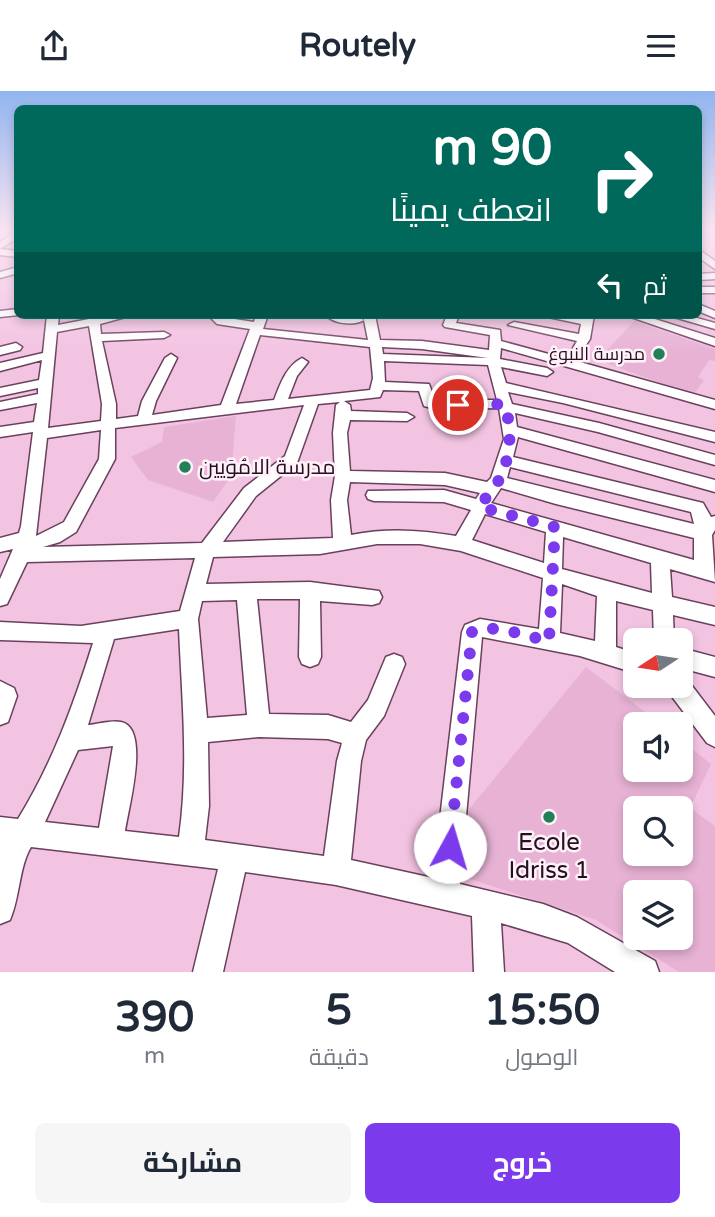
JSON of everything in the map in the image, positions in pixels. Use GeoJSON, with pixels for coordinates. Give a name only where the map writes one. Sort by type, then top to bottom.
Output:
{"type":"FeatureCollection","features":[{"type":"Feature","properties":{"kind":"street"},"geometry":{"type":"LineString","coordinates":[[2,591],[24,546],[32,516],[52,322],[94,319],[95,338],[109,404],[107,459],[75,519],[64,532],[24,546]]}},
{"type":"Feature","properties":{"kind":"street"},"geometry":{"type":"LineString","coordinates":[[218,319],[221,322],[258,324],[375,350],[495,348],[573,359],[592,370],[649,382],[715,405]]}},
{"type":"Feature","properties":{"kind":"street"},"geometry":{"type":"LineString","coordinates":[[0,432],[108,425],[227,409],[374,394],[379,386],[375,350],[364,319]]}},
{"type":"Feature","properties":{"kind":"street"},"geometry":{"type":"LineString","coordinates":[[450,319],[449,325],[495,348],[549,365],[573,359],[584,339],[587,319]]}},
{"type":"Feature","properties":{"kind":"street"},"geometry":{"type":"LineString","coordinates":[[643,319],[715,342]]}},
{"type":"Feature","properties":{"kind":"street"},"geometry":{"type":"LineString","coordinates":[[687,319],[715,327]]}},
{"type":"Feature","properties":{"kind":"street"},"geometry":{"type":"LineString","coordinates":[[227,409],[258,324]]}},
{"type":"Feature","properties":{"kind":"street"},"geometry":{"type":"LineString","coordinates":[[513,324],[584,339]]}},
{"type":"Feature","properties":{"kind":"street"},"geometry":{"type":"LineString","coordinates":[[95,338],[164,335]]}},
{"type":"Feature","properties":{"kind":"street"},"geometry":{"type":"LineString","coordinates":[[0,351],[16,347]]}},
{"type":"Feature","properties":{"kind":"street"},"geometry":{"type":"LineString","coordinates":[[495,348],[549,365]]}},
{"type":"Feature","properties":{"kind":"street"},"geometry":{"type":"LineString","coordinates":[[461,544],[494,485],[511,439],[499,386],[495,348]]}},
{"type":"Feature","properties":{"kind":"street"},"geometry":{"type":"LineString","coordinates":[[0,367],[49,355]]}},
{"type":"Feature","properties":{"kind":"street"},"geometry":{"type":"LineString","coordinates":[[144,420],[152,394],[171,358]]}},
{"type":"Feature","properties":{"kind":"street"},"geometry":{"type":"LineString","coordinates":[[279,404],[291,375],[302,362]]}},
{"type":"Feature","properties":{"kind":"street"},"geometry":{"type":"LineString","coordinates":[[541,394],[549,365]]}},
{"type":"Feature","properties":{"kind":"street"},"geometry":{"type":"LineString","coordinates":[[379,386],[424,387],[429,403],[435,405],[505,405],[715,460]]}},
{"type":"Feature","properties":{"kind":"street"},"geometry":{"type":"LineString","coordinates":[[499,386],[715,437]]}},
{"type":"Feature","properties":{"kind":"street"},"geometry":{"type":"LineString","coordinates":[[0,392],[45,390]]}},
{"type":"Feature","properties":{"kind":"street"},"geometry":{"type":"LineString","coordinates":[[0,406],[45,390]]}},
{"type":"Feature","properties":{"kind":"street"},"geometry":{"type":"LineString","coordinates":[[343,398],[343,476],[340,500],[343,545]]}},
{"type":"Feature","properties":{"kind":"street"},"geometry":{"type":"LineString","coordinates":[[190,851],[196,806],[196,731],[188,619],[194,593],[208,550],[250,492],[292,459],[312,401]]}},
{"type":"Feature","properties":{"kind":"street"},"geometry":{"type":"LineString","coordinates":[[344,415],[407,417]]}},
{"type":"Feature","properties":{"kind":"street"},"geometry":{"type":"LineString","coordinates":[[510,429],[715,487]]}},
{"type":"Feature","properties":{"kind":"street"},"geometry":{"type":"LineString","coordinates":[[504,460],[697,507]]}},
{"type":"Feature","properties":{"kind":"street"},"geometry":{"type":"LineString","coordinates":[[343,476],[445,479],[494,485],[709,528]]}},
{"type":"Feature","properties":{"kind":"street"},"geometry":{"type":"LineString","coordinates":[[374,495],[444,496],[709,572],[709,528],[697,507],[691,479]]}},
{"type":"Feature","properties":{"kind":"street"},"geometry":{"type":"LineString","coordinates":[[549,641],[550,574],[555,527]]}},
{"type":"Feature","properties":{"kind":"street"},"geometry":{"type":"LineString","coordinates":[[0,545],[142,554],[343,545],[377,537],[408,535],[461,544],[607,591],[715,616]]}},
{"type":"Feature","properties":{"kind":"street"},"geometry":{"type":"LineString","coordinates":[[660,557],[663,628]]}},
{"type":"Feature","properties":{"kind":"street"},"geometry":{"type":"LineString","coordinates":[[246,590],[259,725]]}},
{"type":"Feature","properties":{"kind":"street"},"geometry":{"type":"LineString","coordinates":[[194,593],[310,590],[372,597]]}},
{"type":"Feature","properties":{"kind":"street"},"geometry":{"type":"LineString","coordinates":[[310,590],[310,657]]}},
{"type":"Feature","properties":{"kind":"street"},"geometry":{"type":"LineString","coordinates":[[605,654],[607,591]]}},
{"type":"Feature","properties":{"kind":"street"},"geometry":{"type":"LineString","coordinates":[[0,631],[63,636],[188,619]]}},
{"type":"Feature","properties":{"kind":"street"},"geometry":{"type":"LineString","coordinates":[[446,895],[472,632],[480,628],[491,629],[623,659]]}},
{"type":"Feature","properties":{"kind":"street"},"geometry":{"type":"LineString","coordinates":[[0,910],[11,845],[69,739],[106,632]]}},
{"type":"Feature","properties":{"kind":"street"},"geometry":{"type":"LineString","coordinates":[[693,661],[715,667]]}},
{"type":"Feature","properties":{"kind":"street"},"geometry":{"type":"LineString","coordinates":[[336,871],[349,761],[356,735],[369,720],[394,664]]}},
{"type":"Feature","properties":{"kind":"street"},"geometry":{"type":"LineString","coordinates":[[0,692],[6,696],[0,714]]}},
{"type":"Feature","properties":{"kind":"street"},"geometry":{"type":"LineString","coordinates":[[687,698],[715,735]]}},
{"type":"Feature","properties":{"kind":"street"},"geometry":{"type":"LineString","coordinates":[[196,731],[259,725],[328,727],[356,735]]}},
{"type":"Feature","properties":{"kind":"street"},"geometry":{"type":"LineString","coordinates":[[69,739],[120,733],[125,737],[125,754],[110,841]]}},
{"type":"Feature","properties":{"kind":"street"},"geometry":{"type":"LineString","coordinates":[[11,845],[110,841],[336,871],[543,919],[595,941],[635,969]]}},
{"type":"Feature","properties":{"kind":"street"},"geometry":{"type":"LineString","coordinates":[[208,972],[235,857]]}},
{"type":"Feature","properties":{"kind":"street"},"geometry":{"type":"LineString","coordinates":[[486,906],[489,972]]}},
{"type":"Feature","properties":{"kind":"shaded area","name":"مدرسة النبوغ"},"geometry":{"type":"Polygon","coordinates":[[[634,321],[715,349],[715,361],[709,360],[698,377],[704,380],[693,395],[598,360],[634,321]]]}},
{"type":"Feature","properties":{"kind":"shaded area","name":"مدرسة الامُوَيين"},"geometry":{"type":"Polygon","coordinates":[[[236,416],[231,476],[213,502],[148,480],[131,457],[162,442],[164,427],[236,416]]]}},
{"type":"Feature","properties":{"kind":"shaded area","name":"Ecole Idriss 1"},"geometry":{"type":"Polygon","coordinates":[[[586,667],[623,695],[623,698],[645,712],[623,712],[623,782],[693,782],[693,750],[711,764],[693,802],[693,796],[623,796],[623,866],[693,866],[693,810],[715,826],[715,972],[679,972],[644,950],[693,950],[693,880],[623,880],[623,937],[596,920],[424,864],[586,667]]]}},
{"type":"Feature","properties":{"kind":"place","name":"مدرسة النبوغ"},"geometry":{"type":"Point","coordinates":[659,354]}},
{"type":"Feature","properties":{"kind":"place","name":"مدرسة الامُوَيين"},"geometry":{"type":"Point","coordinates":[185,467]}},
{"type":"Feature","properties":{"kind":"place","name":"Ecole Idriss 1"},"geometry":{"type":"Point","coordinates":[549,817]}},
{"type":"Feature","properties":{"kind":"route"},"geometry":{"type":"LineString","coordinates":[[450,847],[472,632],[480,628],[491,629],[549,641],[550,574],[555,527],[480,507],[498,481],[509,447],[511,439],[508,414],[504,404],[458,405]]}}]}
